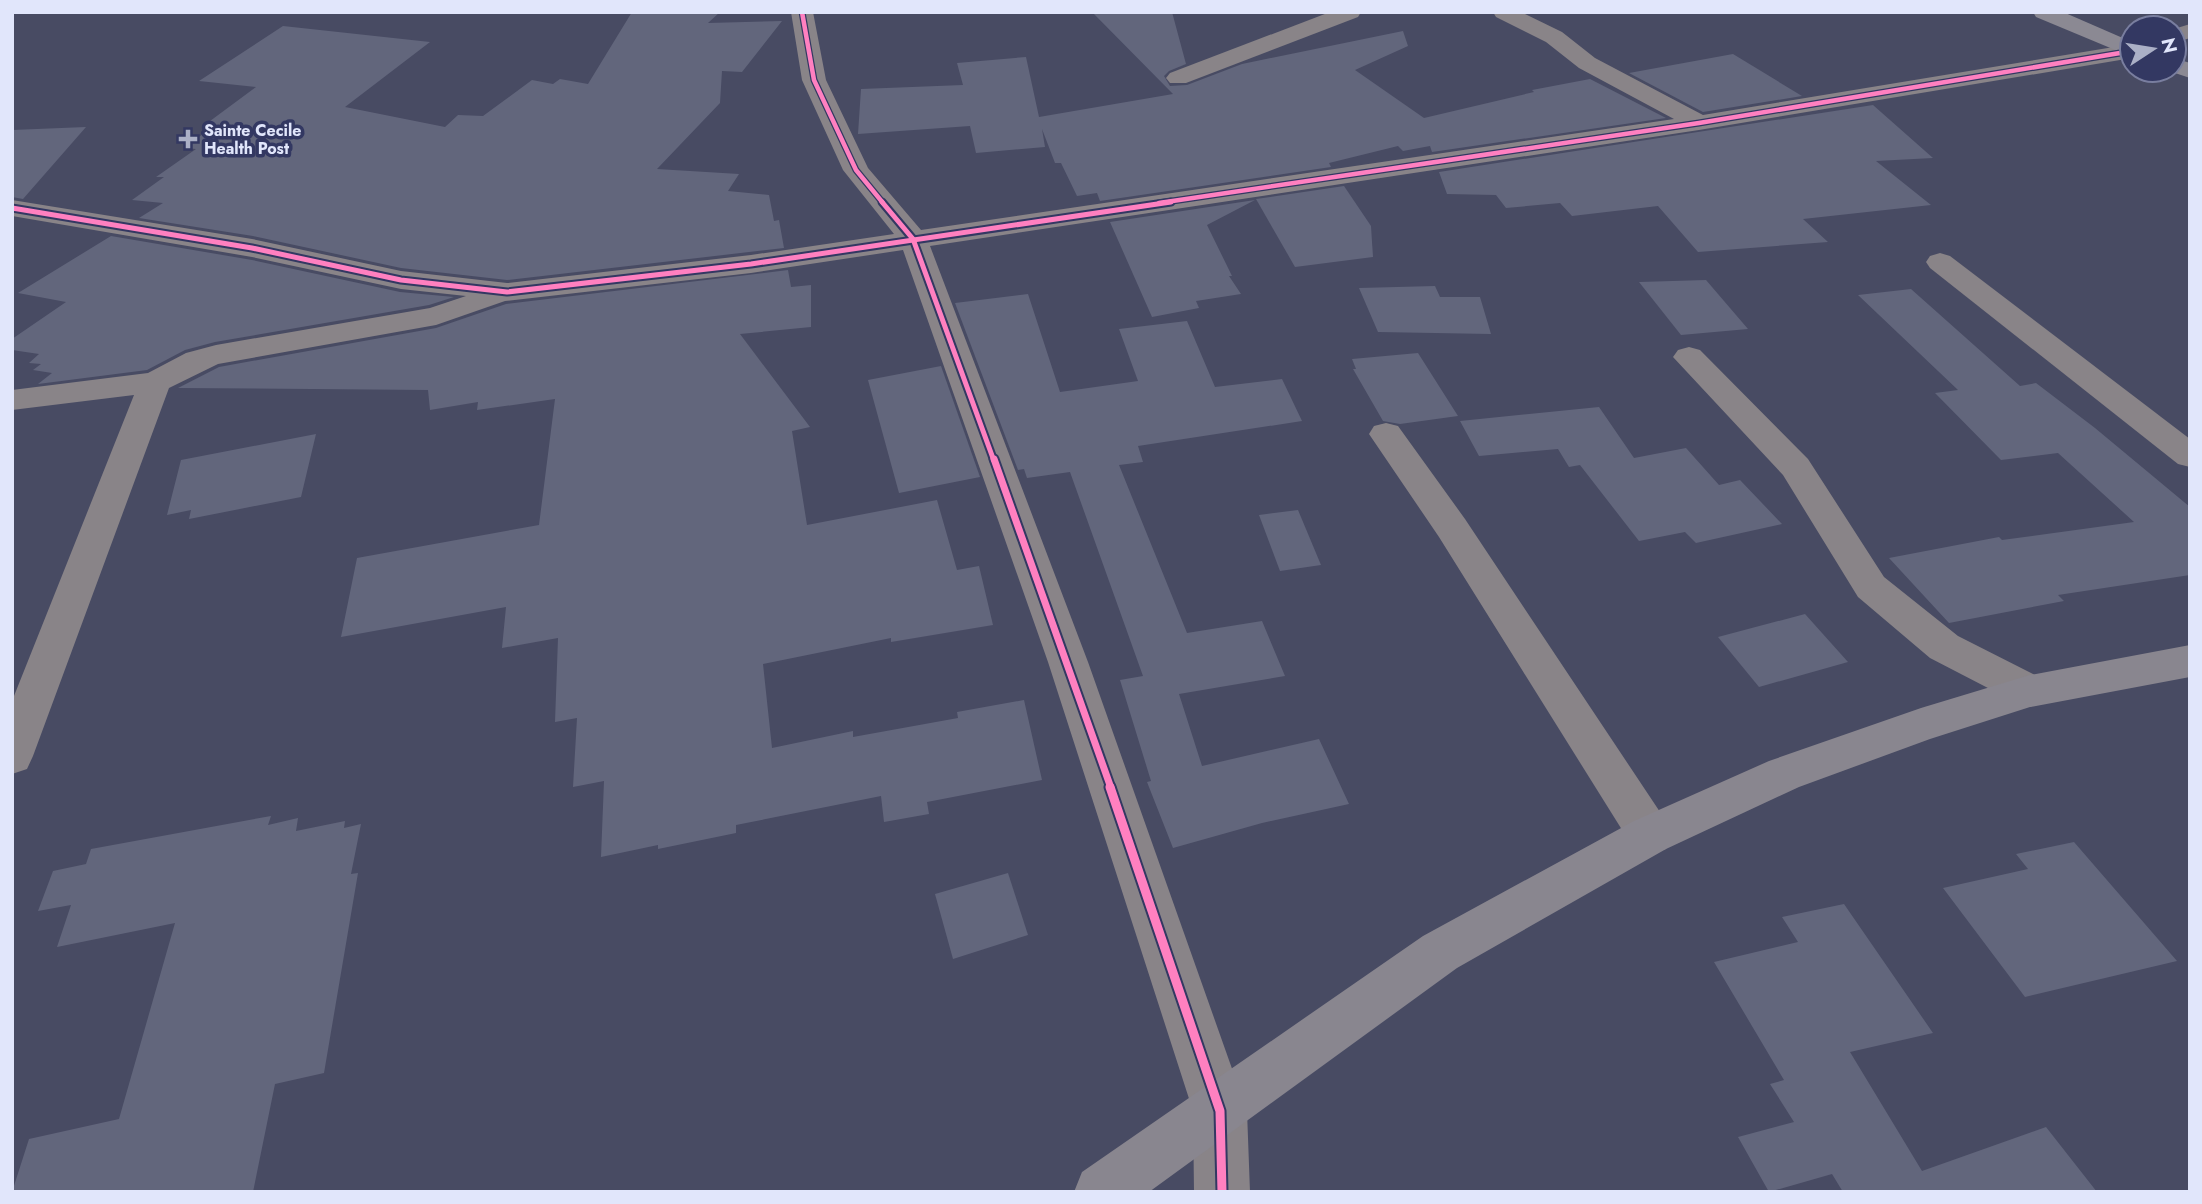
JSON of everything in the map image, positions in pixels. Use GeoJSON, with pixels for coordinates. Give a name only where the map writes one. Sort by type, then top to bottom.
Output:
{"type":"FeatureCollection","features":[{"type":"Feature","properties":{"kind":"highway"},"geometry":{"type":"LineString","coordinates":[[2044,12],[2118,44]]}},
{"type":"Feature","properties":{"kind":"main road"},"geometry":{"type":"LineString","coordinates":[[1102,1192],[1220,1111],[1440,952],[1650,835],[1784,774],[1921,725],[2030,691],[2190,661]]}},
{"type":"Feature","properties":{"kind":"street"},"geometry":{"type":"LineString","coordinates":[[802,12],[814,80],[856,170],[913,239],[1068,662],[1220,1111],[1222,1192]]}},
{"type":"Feature","properties":{"kind":"street"},"geometry":{"type":"LineString","coordinates":[[1178,78],[1350,12]]}},
{"type":"Feature","properties":{"kind":"street"},"geometry":{"type":"LineString","coordinates":[[1504,12],[1554,37],[1587,63],[1699,123]]}},
{"type":"Feature","properties":{"kind":"street"},"geometry":{"type":"LineString","coordinates":[[12,400],[155,382],[197,360],[216,355],[436,316],[507,292],[751,264],[1699,123],[2118,52]]}},
{"type":"Feature","properties":{"kind":"street"},"geometry":{"type":"LineString","coordinates":[[12,208],[252,248],[401,280],[507,292]]}},
{"type":"Feature","properties":{"kind":"street"},"geometry":{"type":"LineString","coordinates":[[1940,262],[2190,456]]}},
{"type":"Feature","properties":{"kind":"street"},"geometry":{"type":"LineString","coordinates":[[1689,357],[1797,467],[1871,587],[1944,647],[2030,691]]}},
{"type":"Feature","properties":{"kind":"street"},"geometry":{"type":"LineString","coordinates":[[12,756],[155,382]]}},
{"type":"Feature","properties":{"kind":"street"},"geometry":{"type":"LineString","coordinates":[[1386,434],[1452,528],[1650,835]]}},
{"type":"Feature","properties":{"kind":"building"},"geometry":{"type":"Polygon","coordinates":[[[632,12],[720,12],[708,23],[782,21],[742,72],[722,71],[720,103],[657,169],[739,174],[728,191],[769,195],[774,221],[779,220],[784,248],[507,280],[401,268],[253,236],[139,218],[163,203],[132,200],[164,177],[156,177],[196,149],[184,148],[215,125],[206,124],[256,87],[199,81],[283,26],[430,42],[345,107],[445,127],[458,115],[483,116],[532,80],[553,84],[560,79],[588,84],[632,12]]]}},
{"type":"Feature","properties":{"kind":"building"},"geometry":{"type":"Polygon","coordinates":[[[1092,12],[1172,12],[1186,64],[1164,76],[1170,86],[1187,85],[1242,64],[1403,31],[1408,46],[1355,70],[1424,118],[1534,92],[1532,90],[1590,79],[1666,118],[1432,152],[1430,146],[1403,151],[1398,146],[1329,163],[1331,167],[1100,201],[1097,193],[1077,196],[1061,163],[1055,163],[1042,129],[1045,147],[976,153],[970,126],[858,134],[861,89],[963,85],[957,63],[1026,57],[1039,117],[1173,94],[1092,12]]]}},
{"type":"Feature","properties":{"kind":"building"},"geometry":{"type":"Polygon","coordinates":[[[1733,54],[1802,96],[1703,112],[1629,73],[1733,54]]]}},
{"type":"Feature","properties":{"kind":"building"},"geometry":{"type":"Polygon","coordinates":[[[1873,105],[1933,158],[1876,161],[1931,205],[1803,219],[1828,242],[1698,252],[1658,206],[1572,216],[1560,203],[1506,208],[1496,195],[1447,194],[1439,172],[1873,105]]]}},
{"type":"Feature","properties":{"kind":"building"},"geometry":{"type":"Polygon","coordinates":[[[86,127],[23,199],[12,197],[12,130],[86,127]]]}},
{"type":"Feature","properties":{"kind":"building"},"geometry":{"type":"Polygon","coordinates":[[[1344,186],[1371,226],[1373,257],[1295,267],[1256,199],[1344,186]]]}},
{"type":"Feature","properties":{"kind":"building"},"geometry":{"type":"Polygon","coordinates":[[[1255,200],[1207,225],[1232,276],[1229,276],[1241,294],[1196,301],[1199,308],[1152,317],[1110,222],[1255,200]]]}},
{"type":"Feature","properties":{"kind":"building"},"geometry":{"type":"Polygon","coordinates":[[[111,236],[252,260],[400,292],[454,297],[429,305],[215,342],[185,350],[147,370],[38,384],[52,373],[33,370],[41,364],[29,363],[39,354],[12,350],[12,339],[66,302],[18,293],[111,236]]]}},
{"type":"Feature","properties":{"kind":"building"},"geometry":{"type":"Polygon","coordinates":[[[788,270],[791,287],[811,285],[811,327],[740,334],[810,427],[792,431],[807,525],[937,500],[957,570],[979,566],[993,625],[891,642],[891,638],[763,664],[772,748],[853,731],[853,737],[958,718],[957,712],[1024,700],[1042,780],[927,802],[929,814],[884,822],[881,796],[736,825],[736,833],[658,849],[658,845],[601,857],[604,781],[573,787],[577,718],[555,722],[558,638],[502,648],[506,607],[341,637],[357,558],[539,525],[555,399],[477,410],[478,402],[430,410],[428,390],[178,388],[219,367],[436,328],[506,304],[788,270]]]}},
{"type":"Feature","properties":{"kind":"building"},"geometry":{"type":"Polygon","coordinates":[[[1706,280],[1748,329],[1681,335],[1639,282],[1706,280]]]}},
{"type":"Feature","properties":{"kind":"building"},"geometry":{"type":"Polygon","coordinates":[[[1435,286],[1440,297],[1480,297],[1491,334],[1378,332],[1359,288],[1435,286]]]}},
{"type":"Feature","properties":{"kind":"building"},"geometry":{"type":"Polygon","coordinates":[[[1911,289],[2020,386],[2036,383],[2190,507],[2190,575],[2058,595],[2064,601],[1949,623],[1889,558],[1999,537],[2002,540],[2134,522],[2058,453],[2001,460],[1935,393],[1958,390],[1858,295],[1911,289]]]}},
{"type":"Feature","properties":{"kind":"building"},"geometry":{"type":"Polygon","coordinates":[[[1028,294],[1060,392],[1138,381],[1119,329],[1187,321],[1215,387],[1282,379],[1302,421],[1138,446],[1143,462],[1119,465],[1187,633],[1262,621],[1285,676],[1179,694],[1202,766],[1319,739],[1349,804],[1262,823],[1173,848],[1147,782],[1151,781],[1120,680],[1143,676],[1070,472],[1027,478],[1024,469],[1018,470],[955,303],[1028,294]]]}},
{"type":"Feature","properties":{"kind":"building"},"geometry":{"type":"Polygon","coordinates":[[[1418,353],[1458,416],[1400,424],[1383,421],[1353,369],[1356,369],[1352,359],[1418,353]]]}},
{"type":"Feature","properties":{"kind":"building"},"geometry":{"type":"Polygon","coordinates":[[[941,366],[980,477],[899,493],[868,380],[941,366]]]}},
{"type":"Feature","properties":{"kind":"building"},"geometry":{"type":"Polygon","coordinates":[[[1599,407],[1634,458],[1686,448],[1719,485],[1740,480],[1782,524],[1696,543],[1685,532],[1639,541],[1580,465],[1569,467],[1558,449],[1479,456],[1460,421],[1599,407]]]}},
{"type":"Feature","properties":{"kind":"building"},"geometry":{"type":"Polygon","coordinates":[[[316,434],[301,497],[189,519],[191,510],[167,515],[181,460],[316,434]]]}},
{"type":"Feature","properties":{"kind":"building"},"geometry":{"type":"Polygon","coordinates":[[[1298,510],[1321,565],[1280,571],[1259,515],[1298,510]]]}},
{"type":"Feature","properties":{"kind":"building"},"geometry":{"type":"Polygon","coordinates":[[[1805,614],[1848,662],[1759,687],[1718,637],[1805,614]]]}},
{"type":"Feature","properties":{"kind":"building"},"geometry":{"type":"Polygon","coordinates":[[[271,816],[268,825],[298,818],[296,831],[345,821],[344,828],[361,824],[351,874],[358,873],[324,1073],[275,1084],[253,1192],[12,1192],[29,1139],[119,1119],[175,923],[57,947],[71,905],[38,911],[53,871],[86,864],[91,849],[271,816]]]}},
{"type":"Feature","properties":{"kind":"building"},"geometry":{"type":"Polygon","coordinates":[[[2074,842],[2177,961],[2025,997],[1943,888],[2028,869],[2016,854],[2074,842]]]}},
{"type":"Feature","properties":{"kind":"building"},"geometry":{"type":"Polygon","coordinates":[[[1008,873],[1028,935],[953,959],[935,894],[1008,873]]]}},
{"type":"Feature","properties":{"kind":"building"},"geometry":{"type":"Polygon","coordinates":[[[1844,904],[1933,1033],[1850,1052],[1922,1171],[2046,1127],[2097,1192],[1843,1192],[1832,1174],[1769,1192],[1738,1137],[1794,1122],[1770,1084],[1784,1080],[1714,962],[1798,942],[1782,917],[1844,904]]]}},
{"type":"Feature","properties":{"kind":"cycle path"},"geometry":{"type":"LineString","coordinates":[[802,12],[814,80],[856,170],[913,239],[1068,662],[1220,1111],[1222,1192]]}},
{"type":"Feature","properties":{"kind":"cycle path"},"geometry":{"type":"LineString","coordinates":[[12,208],[252,248],[401,280],[507,292],[751,264],[1699,123],[2118,53]]}},
{"type":"Feature","properties":{"kind":"place","name":"Sainte Cecile Health Post"},"geometry":{"type":"Point","coordinates":[188,139]}}]}
